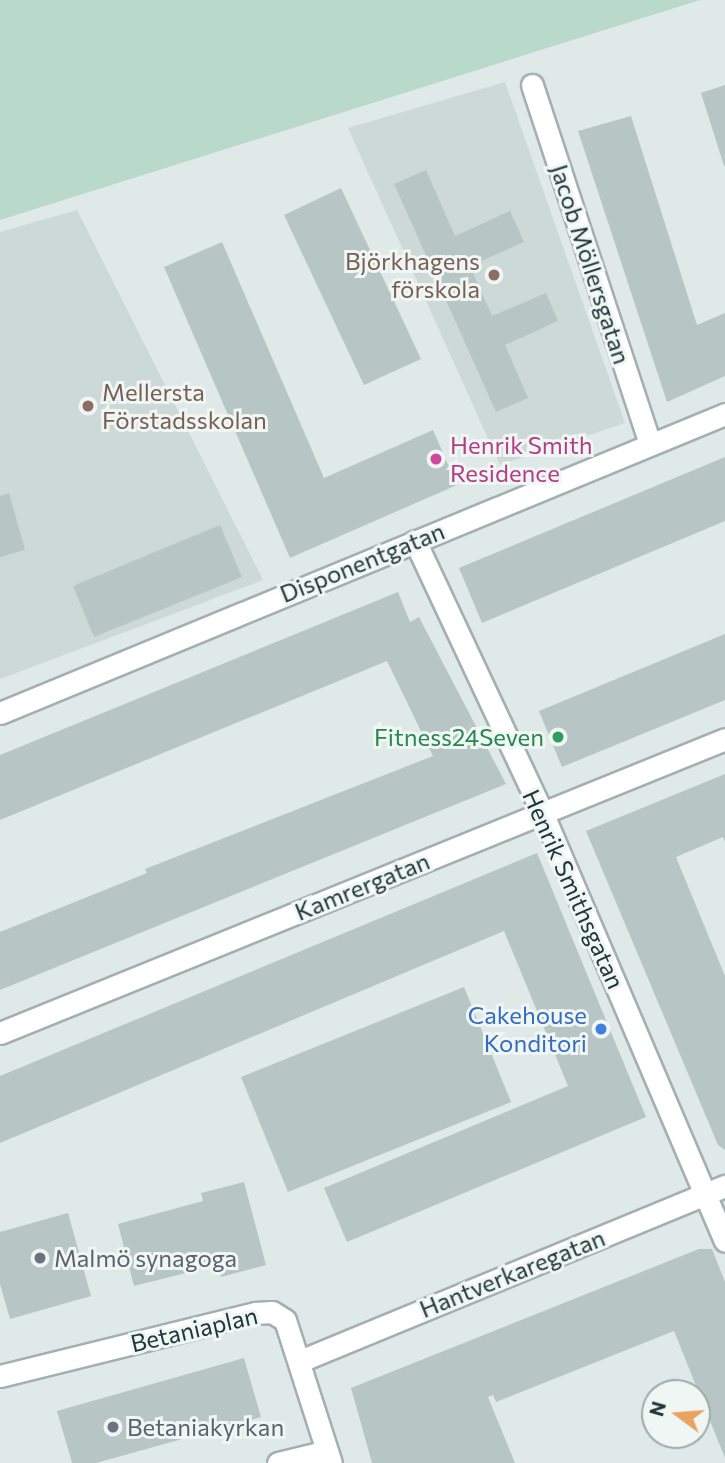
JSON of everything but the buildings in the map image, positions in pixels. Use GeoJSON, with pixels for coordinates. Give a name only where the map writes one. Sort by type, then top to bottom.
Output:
{"type":"FeatureCollection","features":[{"type":"Feature","properties":{"kind":"street","name":"Jacob Möllersgatan"},"geometry":{"type":"LineString","coordinates":[[532,85],[650,444]]}},
{"type":"Feature","properties":{"kind":"street","name":"Disponentgatan"},"geometry":{"type":"LineString","coordinates":[[0,713],[725,414]]}},
{"type":"Feature","properties":{"kind":"street","name":"Henrik Smithsgatan"},"geometry":{"type":"LineString","coordinates":[[415,541],[715,1190],[725,1241]]}},
{"type":"Feature","properties":{"kind":"street","name":"Kamrergatan"},"geometry":{"type":"LineString","coordinates":[[0,1033],[725,739]]}},
{"type":"Feature","properties":{"kind":"street","name":"Hantverkaregatan"},"geometry":{"type":"LineString","coordinates":[[299,1361],[715,1190]]}},
{"type":"Feature","properties":{"kind":"street","name":"Betaniaplan"},"geometry":{"type":"LineString","coordinates":[[0,1376],[255,1313],[272,1312],[285,1320],[329,1457],[278,1463]]}},
{"type":"Feature","properties":{"kind":"shaded area","name":"Björkhagens förskola"},"geometry":{"type":"Polygon","coordinates":[[[505,82],[625,423],[500,465],[348,128],[505,82]]]}},
{"type":"Feature","properties":{"kind":"shaded area","name":"Mellersta Förstadsskolan"},"geometry":{"type":"Polygon","coordinates":[[[77,210],[263,580],[0,679],[0,232],[77,210]]]}},
{"type":"Feature","properties":{"kind":"green space"},"geometry":{"type":"Polygon","coordinates":[[[0,0],[700,0],[0,220],[0,0]]]}},
{"type":"Feature","properties":{"kind":"place","name":"Björkhagens förskola"},"geometry":{"type":"Point","coordinates":[494,275]}},
{"type":"Feature","properties":{"kind":"place","name":"Mellersta Förstadsskolan"},"geometry":{"type":"Point","coordinates":[88,406]}},
{"type":"Feature","properties":{"kind":"place","name":"Henrik Smith Residence"},"geometry":{"type":"Point","coordinates":[436,459]}},
{"type":"Feature","properties":{"kind":"place","name":"Fitness24Seven"},"geometry":{"type":"Point","coordinates":[558,737]}},
{"type":"Feature","properties":{"kind":"place","name":"Cakehouse Konditori"},"geometry":{"type":"Point","coordinates":[601,1029]}},
{"type":"Feature","properties":{"kind":"place","name":"Malmö synagoga"},"geometry":{"type":"Point","coordinates":[40,1258]}},
{"type":"Feature","properties":{"kind":"place","name":"Betaniakyrkan"},"geometry":{"type":"Point","coordinates":[113,1427]}}]}
